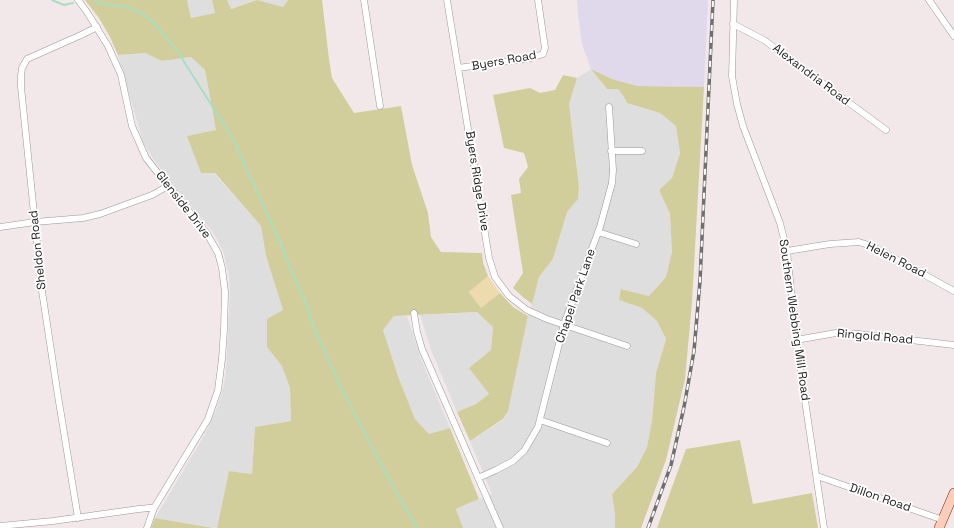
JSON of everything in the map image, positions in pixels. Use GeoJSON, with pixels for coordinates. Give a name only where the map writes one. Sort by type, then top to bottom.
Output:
{"type":"FeatureCollection","features":[{"type":"Feature","properties":{"kind":"main road"},"geometry":{"type":"LineString","coordinates":[[941,524],[954,493]]}},
{"type":"Feature","properties":{"kind":"street","name":"Glenside Drive"},"geometry":{"type":"LineString","coordinates":[[78,0],[108,46],[121,75],[132,126],[146,158],[206,232],[218,253],[222,268],[225,292],[224,329],[218,390],[208,419],[154,508],[147,528]]}},
{"type":"Feature","properties":{"kind":"street"},"geometry":{"type":"LineString","coordinates":[[364,0],[380,106]]}},
{"type":"Feature","properties":{"kind":"street","name":"Byers Ridge Drive"},"geometry":{"type":"LineString","coordinates":[[447,0],[489,258],[495,278],[509,296],[527,310],[547,319],[627,346]]}},
{"type":"Feature","properties":{"kind":"street","name":"Byers Road"},"geometry":{"type":"LineString","coordinates":[[458,68],[531,58],[543,54],[545,48],[538,0]]}},
{"type":"Feature","properties":{"kind":"street","name":"Southern Webbing Mill Road"},"geometry":{"type":"LineString","coordinates":[[734,0],[732,76],[736,104],[780,223],[787,251],[796,340],[824,528]]}},
{"type":"Feature","properties":{"kind":"street"},"geometry":{"type":"LineString","coordinates":[[929,0],[954,36]]}},
{"type":"Feature","properties":{"kind":"street","name":"Alexandria Road"},"geometry":{"type":"LineString","coordinates":[[733,24],[764,40],[886,130]]}},
{"type":"Feature","properties":{"kind":"street","name":"Sheldon Road"},"geometry":{"type":"LineString","coordinates":[[78,518],[42,291],[21,76],[22,68],[27,59],[97,27]]}},
{"type":"Feature","properties":{"kind":"street","name":"Chapel Park Lane"},"geometry":{"type":"LineString","coordinates":[[478,478],[514,460],[524,451],[538,427],[564,324],[598,232],[612,183],[609,107]]}},
{"type":"Feature","properties":{"kind":"street"},"geometry":{"type":"LineString","coordinates":[[611,151],[642,151]]}},
{"type":"Feature","properties":{"kind":"street"},"geometry":{"type":"LineString","coordinates":[[0,227],[83,218],[100,214],[152,195],[168,186]]}},
{"type":"Feature","properties":{"kind":"street"},"geometry":{"type":"LineString","coordinates":[[598,232],[636,244]]}},
{"type":"Feature","properties":{"kind":"street","name":"Helen Road"},"geometry":{"type":"LineString","coordinates":[[787,251],[830,244],[859,242],[874,247],[954,290]]}},
{"type":"Feature","properties":{"kind":"street"},"geometry":{"type":"LineString","coordinates":[[414,313],[422,349],[500,528]]}},
{"type":"Feature","properties":{"kind":"street","name":"Ringold Road"},"geometry":{"type":"LineString","coordinates":[[796,340],[836,333],[859,334],[954,345]]}},
{"type":"Feature","properties":{"kind":"street"},"geometry":{"type":"LineString","coordinates":[[540,420],[606,443]]}},
{"type":"Feature","properties":{"kind":"street","name":"Dillon Road"},"geometry":{"type":"LineString","coordinates":[[816,476],[941,524]]}},
{"type":"Feature","properties":{"kind":"street"},"geometry":{"type":"LineString","coordinates":[[0,526],[20,526],[154,508]]}},
{"type":"Feature","properties":{"kind":"shaded area"},"geometry":{"type":"Polygon","coordinates":[[[85,0],[187,0],[191,18],[215,13],[212,0],[227,0],[231,9],[257,0],[283,7],[288,0],[322,0],[332,78],[354,113],[401,106],[412,165],[428,213],[431,237],[441,252],[482,253],[483,263],[488,276],[469,292],[481,308],[500,293],[513,307],[528,316],[508,411],[503,419],[470,441],[457,412],[476,404],[489,394],[469,368],[491,350],[493,327],[477,312],[394,316],[383,330],[399,379],[415,419],[429,434],[450,428],[479,499],[456,509],[463,528],[217,528],[229,471],[252,474],[255,427],[291,421],[290,388],[282,366],[267,347],[267,319],[283,310],[266,256],[261,226],[215,173],[201,173],[187,136],[216,130],[205,70],[191,57],[162,61],[145,53],[118,55],[99,18],[85,0]]]}},
{"type":"Feature","properties":{"kind":"shaded area"},"geometry":{"type":"Polygon","coordinates":[[[187,0],[212,0],[215,13],[191,18],[187,0]]]}},
{"type":"Feature","properties":{"kind":"shaded area"},"geometry":{"type":"Polygon","coordinates":[[[227,0],[257,0],[230,9],[227,0]]]}},
{"type":"Feature","properties":{"kind":"shaded area"},"geometry":{"type":"Polygon","coordinates":[[[257,0],[288,0],[283,7],[257,0]]]}},
{"type":"Feature","properties":{"kind":"shaded area"},"geometry":{"type":"Polygon","coordinates":[[[577,0],[708,0],[704,87],[637,86],[612,79],[591,69],[582,44],[577,0]]]}},
{"type":"Feature","properties":{"kind":"shaded area"},"geometry":{"type":"Polygon","coordinates":[[[145,53],[162,61],[191,57],[205,70],[216,130],[188,136],[214,173],[261,226],[266,256],[283,310],[267,347],[282,365],[290,388],[291,421],[255,427],[252,474],[229,471],[217,528],[155,518],[205,434],[216,410],[223,389],[226,372],[230,292],[229,274],[224,254],[217,239],[172,184],[153,159],[143,142],[118,55],[145,53]]]}},
{"type":"Feature","properties":{"kind":"shaded area"},"geometry":{"type":"Polygon","coordinates":[[[591,69],[607,89],[618,89],[627,103],[660,113],[676,126],[680,152],[672,178],[659,190],[670,214],[672,252],[666,277],[649,296],[622,289],[619,300],[642,308],[657,321],[666,339],[656,373],[652,421],[647,447],[637,467],[612,494],[615,528],[463,528],[456,509],[492,494],[470,441],[503,420],[508,411],[528,316],[539,277],[553,259],[567,212],[578,199],[579,187],[569,104],[577,78],[591,69]]]}},
{"type":"Feature","properties":{"kind":"shaded area"},"geometry":{"type":"Polygon","coordinates":[[[591,69],[612,79],[637,86],[704,87],[692,302],[685,379],[666,460],[641,528],[615,528],[612,494],[637,467],[647,447],[652,421],[656,373],[666,339],[657,321],[642,308],[619,300],[621,289],[649,296],[666,277],[672,252],[670,214],[659,190],[672,178],[680,153],[676,126],[660,113],[627,103],[618,89],[607,89],[591,69]]]}},
{"type":"Feature","properties":{"kind":"shaded area"},"geometry":{"type":"Polygon","coordinates":[[[563,75],[577,78],[569,104],[579,187],[578,199],[567,212],[553,259],[539,277],[532,304],[513,288],[523,273],[511,195],[521,193],[519,179],[528,167],[524,153],[504,148],[493,95],[530,88],[540,93],[555,90],[563,75]]]}},
{"type":"Feature","properties":{"kind":"shaded area"},"geometry":{"type":"Polygon","coordinates":[[[488,276],[500,293],[481,308],[469,292],[488,276]]]}},
{"type":"Feature","properties":{"kind":"shaded area"},"geometry":{"type":"Polygon","coordinates":[[[477,312],[493,327],[491,350],[470,368],[489,394],[476,404],[457,412],[431,350],[420,315],[477,312]]]}},
{"type":"Feature","properties":{"kind":"shaded area"},"geometry":{"type":"Polygon","coordinates":[[[394,316],[407,316],[421,359],[450,428],[429,434],[415,419],[399,379],[383,330],[394,316]]]}},
{"type":"Feature","properties":{"kind":"shaded area"},"geometry":{"type":"Polygon","coordinates":[[[740,440],[753,504],[812,493],[818,528],[657,528],[686,449],[740,440]]]}},
{"type":"Feature","properties":{"kind":"shaded area"},"geometry":{"type":"Polygon","coordinates":[[[155,518],[214,528],[151,528],[155,518]]]}},
{"type":"Feature","properties":{"kind":"waterway"},"geometry":{"type":"LineString","coordinates":[[52,0],[64,5],[73,3]]}},
{"type":"Feature","properties":{"kind":"waterway"},"geometry":{"type":"LineString","coordinates":[[95,0],[98,3],[131,8],[153,22],[176,49],[233,139],[279,240],[304,299],[315,330],[342,390],[391,483],[417,528]]}},
{"type":"Feature","properties":{"kind":"railway"},"geometry":{"type":"LineString","coordinates":[[648,528],[671,465],[684,407],[694,351],[700,281],[713,0]]}}]}
